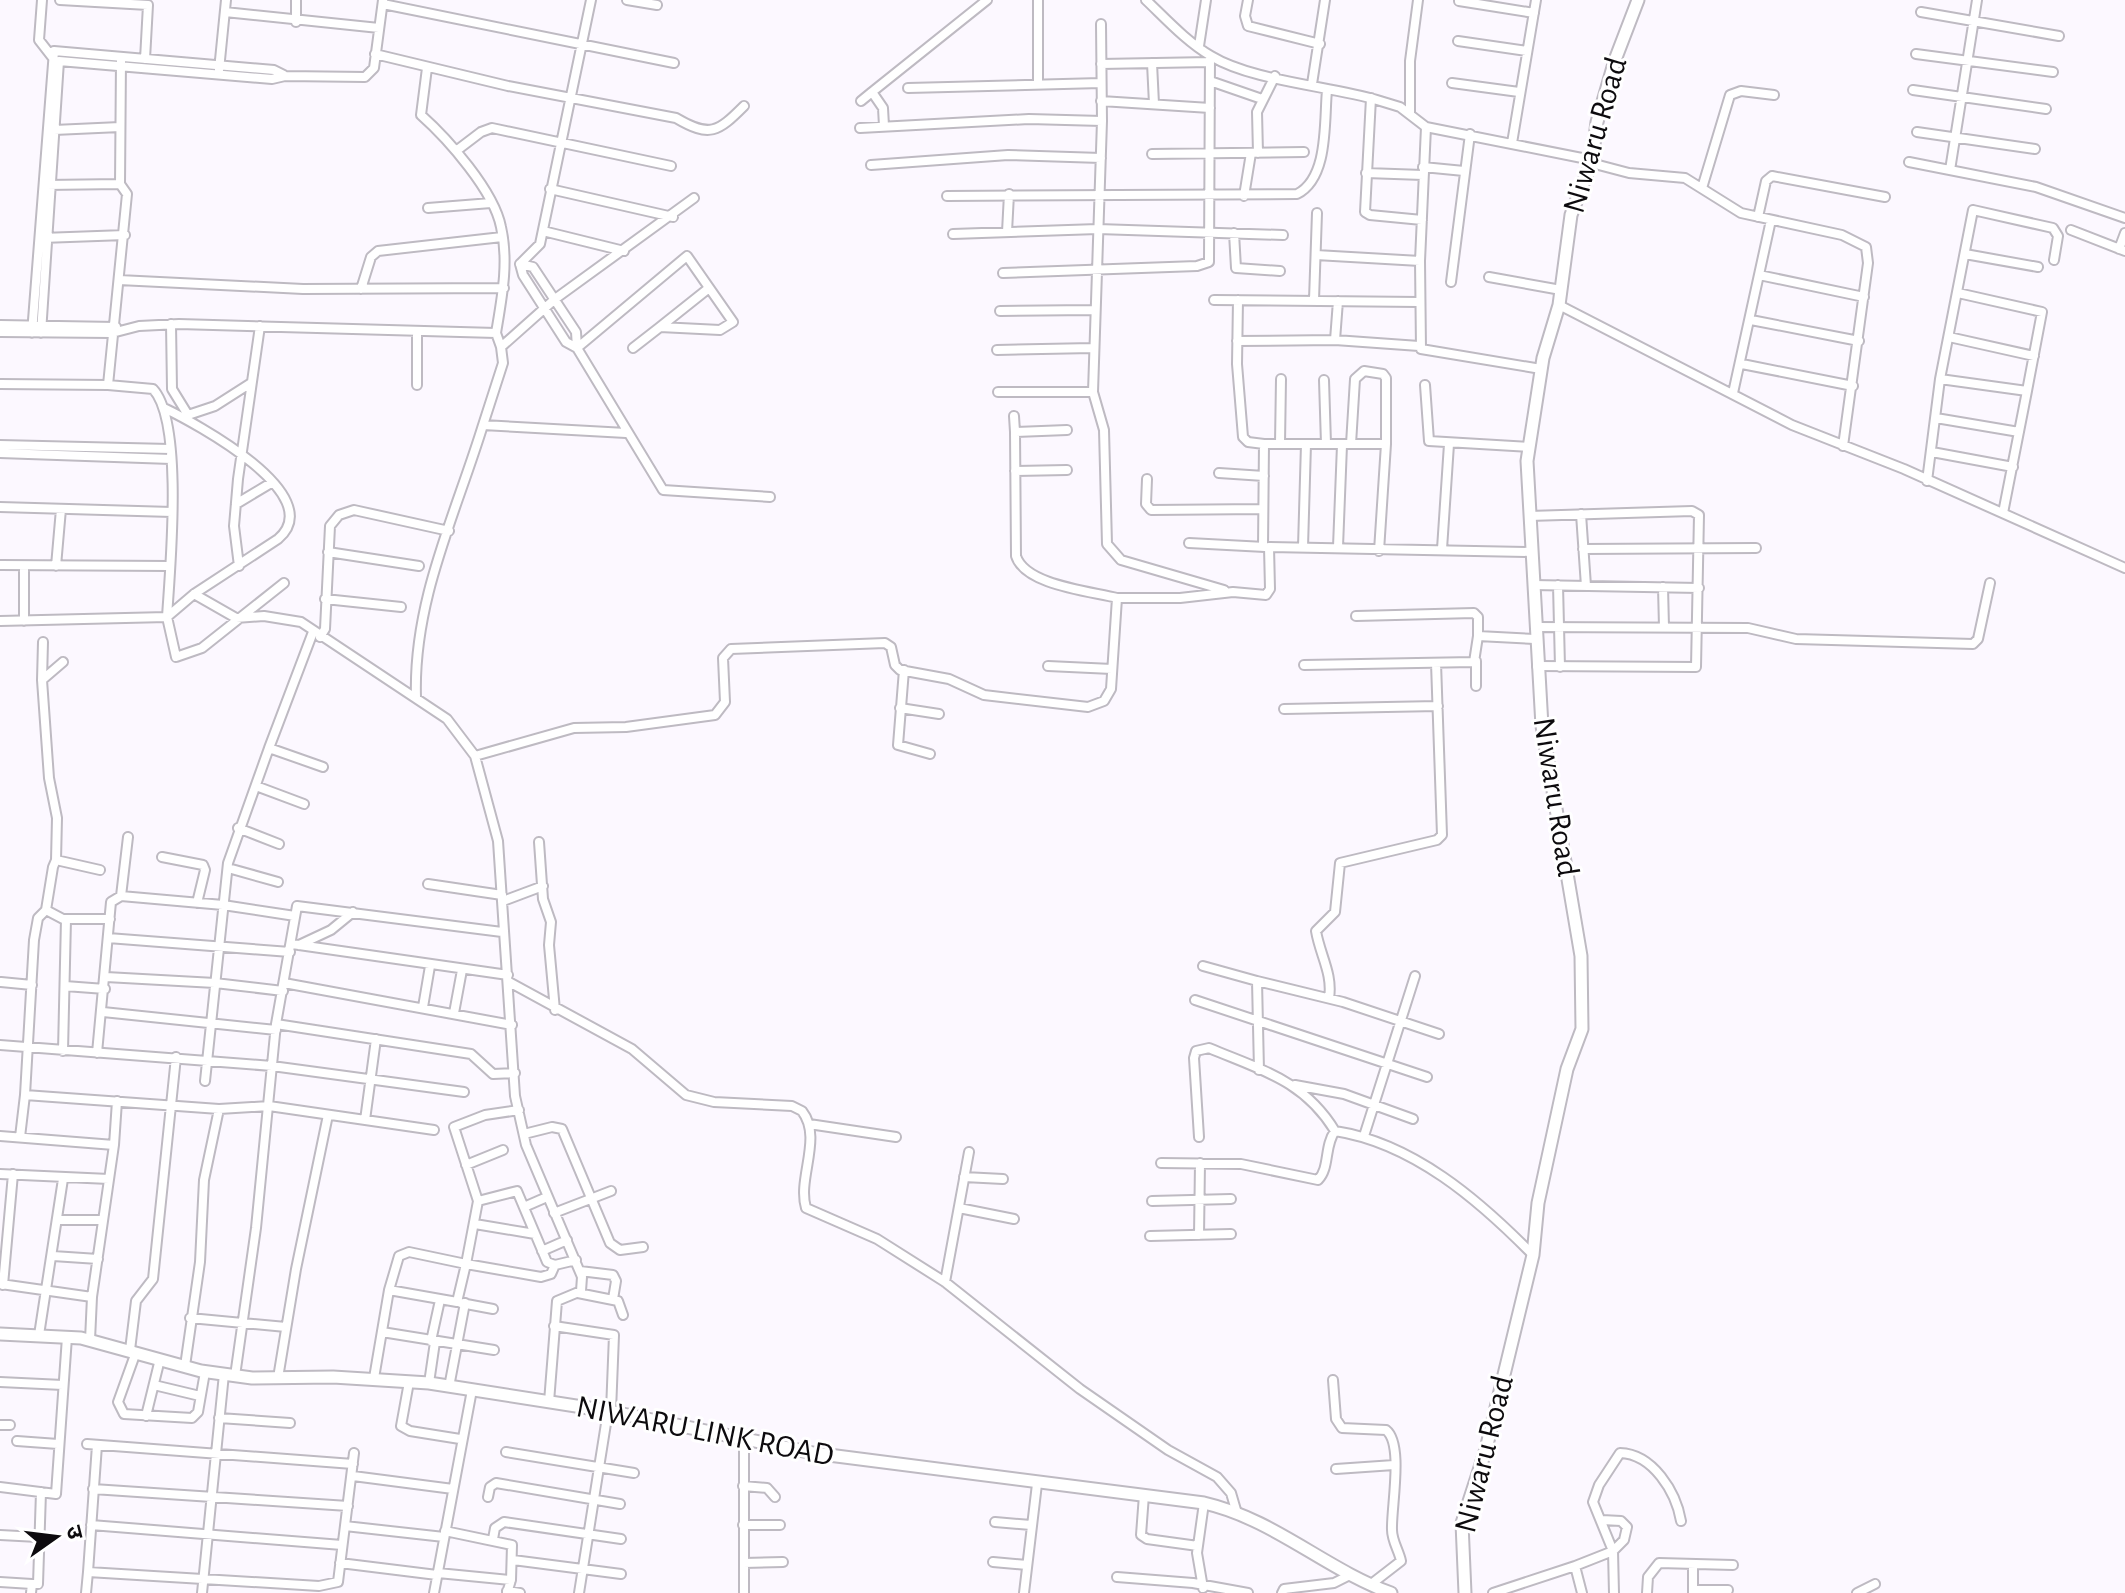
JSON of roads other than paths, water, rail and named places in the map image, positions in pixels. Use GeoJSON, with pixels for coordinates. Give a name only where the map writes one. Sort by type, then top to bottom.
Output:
{"type":"FeatureCollection","features":[{"type":"Feature","properties":{"kind":"street"},"geometry":{"type":"LineString","coordinates":[[36,329],[46,185],[56,130],[55,60],[39,40],[42,0]]}},
{"type":"Feature","properties":{"kind":"street"},"geometry":{"type":"LineString","coordinates":[[60,0],[148,2],[145,62]]}},
{"type":"Feature","properties":{"kind":"street"},"geometry":{"type":"LineString","coordinates":[[219,70],[226,0]]}},
{"type":"Feature","properties":{"kind":"street"},"geometry":{"type":"LineString","coordinates":[[296,0],[296,22]]}},
{"type":"Feature","properties":{"kind":"street"},"geometry":{"type":"LineString","coordinates":[[520,264],[540,244],[591,0]]}},
{"type":"Feature","properties":{"kind":"street"},"geometry":{"type":"LineString","coordinates":[[627,0],[657,5]]}},
{"type":"Feature","properties":{"kind":"street"},"geometry":{"type":"LineString","coordinates":[[861,101],[987,0]]}},
{"type":"Feature","properties":{"kind":"street"},"geometry":{"type":"LineString","coordinates":[[1038,0],[1038,84]]}},
{"type":"Feature","properties":{"kind":"street"},"geometry":{"type":"LineString","coordinates":[[1003,273],[1202,266],[1209,259],[1210,59],[1146,0]]}},
{"type":"Feature","properties":{"kind":"street"},"geometry":{"type":"LineString","coordinates":[[1199,46],[1206,0]]}},
{"type":"Feature","properties":{"kind":"street"},"geometry":{"type":"LineString","coordinates":[[1248,0],[1245,16],[1248,26],[1320,44]]}},
{"type":"Feature","properties":{"kind":"street"},"geometry":{"type":"LineString","coordinates":[[1312,84],[1325,0]]}},
{"type":"Feature","properties":{"kind":"street"},"geometry":{"type":"LineString","coordinates":[[1410,113],[1410,61],[1418,0]]}},
{"type":"Feature","properties":{"kind":"street"},"geometry":{"type":"LineString","coordinates":[[1512,143],[1536,0]]}},
{"type":"Feature","properties":{"kind":"street","name":"Niwaru Road"},"geometry":{"type":"LineString","coordinates":[[1465,1593],[1462,1523],[1486,1449],[1533,1255],[1538,1203],[1567,1069],[1582,1029],[1581,956],[1542,726],[1526,488],[1529,447],[1541,369],[1559,305],[1571,215],[1592,161],[1597,122],[1638,0]]}},
{"type":"Feature","properties":{"kind":"street"},"geometry":{"type":"LineString","coordinates":[[1950,170],[1977,0]]}},
{"type":"Feature","properties":{"kind":"street"},"geometry":{"type":"LineString","coordinates":[[1459,1],[1534,13]]}},
{"type":"Feature","properties":{"kind":"street"},"geometry":{"type":"LineString","coordinates":[[55,60],[145,62],[272,79],[285,76],[365,77],[373,74],[383,2],[582,47],[674,63]]}},
{"type":"Feature","properties":{"kind":"street"},"geometry":{"type":"LineString","coordinates":[[225,12],[296,22],[379,28]]}},
{"type":"Feature","properties":{"kind":"street"},"geometry":{"type":"LineString","coordinates":[[1921,12],[2059,36]]}},
{"type":"Feature","properties":{"kind":"street"},"geometry":{"type":"LineString","coordinates":[[1101,24],[1102,121],[1093,310],[1093,392],[1104,430],[1105,536],[1110,550],[1131,564],[1233,592]]}},
{"type":"Feature","properties":{"kind":"street"},"geometry":{"type":"LineString","coordinates":[[1458,41],[1527,51]]}},
{"type":"Feature","properties":{"kind":"street"},"geometry":{"type":"LineString","coordinates":[[375,54],[427,68],[676,118],[698,131],[722,128],[744,106]]}},
{"type":"Feature","properties":{"kind":"street"},"geometry":{"type":"LineString","coordinates":[[1916,54],[2053,72]]}},
{"type":"Feature","properties":{"kind":"street"},"geometry":{"type":"LineString","coordinates":[[1101,64],[1210,59],[1327,90],[1371,98],[1410,113],[1426,127],[1592,161],[1629,173],[1685,178],[1732,210],[1861,242],[1868,254],[1843,446]]}},
{"type":"Feature","properties":{"kind":"street"},"geometry":{"type":"LineString","coordinates":[[46,185],[46,128],[55,60]]}},
{"type":"Feature","properties":{"kind":"street"},"geometry":{"type":"LineString","coordinates":[[108,385],[127,194],[120,184],[121,60]]}},
{"type":"Feature","properties":{"kind":"street"},"geometry":{"type":"LineString","coordinates":[[1152,63],[1154,104]]}},
{"type":"Feature","properties":{"kind":"street"},"geometry":{"type":"LineString","coordinates":[[416,697],[415,659],[424,598],[503,363],[496,333],[504,288],[502,237],[491,203],[456,151],[421,115],[427,68]]}},
{"type":"Feature","properties":{"kind":"street"},"geometry":{"type":"LineString","coordinates":[[1244,196],[1255,153],[1257,112],[1275,76]]}},
{"type":"Feature","properties":{"kind":"street"},"geometry":{"type":"LineString","coordinates":[[1210,81],[1262,99]]}},
{"type":"Feature","properties":{"kind":"street"},"geometry":{"type":"LineString","coordinates":[[908,88],[1101,83]]}},
{"type":"Feature","properties":{"kind":"street"},"geometry":{"type":"LineString","coordinates":[[1452,83],[1519,92]]}},
{"type":"Feature","properties":{"kind":"street"},"geometry":{"type":"LineString","coordinates":[[947,196],[1288,195],[1308,187],[1321,153],[1327,90]]}},
{"type":"Feature","properties":{"kind":"street"},"geometry":{"type":"LineString","coordinates":[[1913,90],[2046,109]]}},
{"type":"Feature","properties":{"kind":"street"},"geometry":{"type":"LineString","coordinates":[[1702,188],[1730,95],[1741,91],[1774,95]]}},
{"type":"Feature","properties":{"kind":"street"},"geometry":{"type":"LineString","coordinates":[[872,92],[883,108],[884,126]]}},
{"type":"Feature","properties":{"kind":"street"},"geometry":{"type":"LineString","coordinates":[[1371,98],[1366,214],[1422,220]]}},
{"type":"Feature","properties":{"kind":"street"},"geometry":{"type":"LineString","coordinates":[[1101,101],[1210,108]]}},
{"type":"Feature","properties":{"kind":"street"},"geometry":{"type":"LineString","coordinates":[[860,128],[1029,119],[1102,121]]}},
{"type":"Feature","properties":{"kind":"street"},"geometry":{"type":"LineString","coordinates":[[46,128],[120,127]]}},
{"type":"Feature","properties":{"kind":"street"},"geometry":{"type":"LineString","coordinates":[[1419,346],[1426,127]]}},
{"type":"Feature","properties":{"kind":"street"},"geometry":{"type":"LineString","coordinates":[[456,151],[481,132],[492,128],[671,166]]}},
{"type":"Feature","properties":{"kind":"street"},"geometry":{"type":"LineString","coordinates":[[1917,132],[2035,149]]}},
{"type":"Feature","properties":{"kind":"street"},"geometry":{"type":"LineString","coordinates":[[1451,282],[1470,134]]}},
{"type":"Feature","properties":{"kind":"street"},"geometry":{"type":"LineString","coordinates":[[1152,154],[1304,152]]}},
{"type":"Feature","properties":{"kind":"street"},"geometry":{"type":"LineString","coordinates":[[871,165],[1008,155],[1101,158]]}},
{"type":"Feature","properties":{"kind":"street"},"geometry":{"type":"LineString","coordinates":[[1909,162],[2036,187],[2125,218]]}},
{"type":"Feature","properties":{"kind":"street"},"geometry":{"type":"LineString","coordinates":[[1366,173],[1464,171]]}},
{"type":"Feature","properties":{"kind":"street"},"geometry":{"type":"LineString","coordinates":[[1758,217],[1766,181],[1772,176],[1885,197]]}},
{"type":"Feature","properties":{"kind":"street"},"geometry":{"type":"LineString","coordinates":[[46,185],[120,184]]}},
{"type":"Feature","properties":{"kind":"street"},"geometry":{"type":"LineString","coordinates":[[550,189],[673,217]]}},
{"type":"Feature","properties":{"kind":"street"},"geometry":{"type":"LineString","coordinates":[[1007,232],[1009,194]]}},
{"type":"Feature","properties":{"kind":"street"},"geometry":{"type":"LineString","coordinates":[[501,347],[555,299],[673,217],[694,198]]}},
{"type":"Feature","properties":{"kind":"street"},"geometry":{"type":"LineString","coordinates":[[428,208],[491,203]]}},
{"type":"Feature","properties":{"kind":"street"},"geometry":{"type":"LineString","coordinates":[[1927,481],[1940,379],[1976,209],[2053,228],[2058,236],[2054,260]]}},
{"type":"Feature","properties":{"kind":"street"},"geometry":{"type":"LineString","coordinates":[[1314,300],[1317,213]]}},
{"type":"Feature","properties":{"kind":"street"},"geometry":{"type":"LineString","coordinates":[[1733,393],[1742,364],[1771,220]]}},
{"type":"Feature","properties":{"kind":"street"},"geometry":{"type":"LineString","coordinates":[[953,234],[1098,229],[1283,235]]}},
{"type":"Feature","properties":{"kind":"street"},"geometry":{"type":"LineString","coordinates":[[2071,230],[2122,250],[2125,233]]}},
{"type":"Feature","properties":{"kind":"street"},"geometry":{"type":"LineString","coordinates":[[543,231],[624,251]]}},
{"type":"Feature","properties":{"kind":"street"},"geometry":{"type":"LineString","coordinates":[[1234,233],[1236,268],[1280,271]]}},
{"type":"Feature","properties":{"kind":"street"},"geometry":{"type":"LineString","coordinates":[[41,238],[125,235]]}},
{"type":"Feature","properties":{"kind":"street"},"geometry":{"type":"LineString","coordinates":[[361,289],[368,263],[378,251],[502,237]]}},
{"type":"Feature","properties":{"kind":"street"},"geometry":{"type":"LineString","coordinates":[[1965,254],[2038,267]]}},
{"type":"Feature","properties":{"kind":"street"},"geometry":{"type":"LineString","coordinates":[[1316,255],[1420,261]]}},
{"type":"Feature","properties":{"kind":"street"},"geometry":{"type":"LineString","coordinates":[[577,348],[687,256],[733,322],[720,330],[660,327]]}},
{"type":"Feature","properties":{"kind":"street"},"geometry":{"type":"LineString","coordinates":[[520,264],[533,267],[576,332],[577,348],[663,490],[770,497]]}},
{"type":"Feature","properties":{"kind":"street"},"geometry":{"type":"LineString","coordinates":[[520,264],[523,275],[566,342],[577,348]]}},
{"type":"Feature","properties":{"kind":"street"},"geometry":{"type":"LineString","coordinates":[[1759,275],[1864,297]]}},
{"type":"Feature","properties":{"kind":"street"},"geometry":{"type":"LineString","coordinates":[[1489,277],[1561,290]]}},
{"type":"Feature","properties":{"kind":"street"},"geometry":{"type":"LineString","coordinates":[[119,280],[361,289],[504,288]]}},
{"type":"Feature","properties":{"kind":"street"},"geometry":{"type":"LineString","coordinates":[[633,348],[709,288]]}},
{"type":"Feature","properties":{"kind":"street"},"geometry":{"type":"LineString","coordinates":[[1958,293],[2042,312],[2003,513]]}},
{"type":"Feature","properties":{"kind":"street"},"geometry":{"type":"LineString","coordinates":[[1214,300],[1419,302]]}},
{"type":"Feature","properties":{"kind":"street"},"geometry":{"type":"LineString","coordinates":[[1238,300],[1237,341],[1243,437],[1248,442],[1386,444]]}},
{"type":"Feature","properties":{"kind":"street"},"geometry":{"type":"LineString","coordinates":[[1335,340],[1338,301]]}},
{"type":"Feature","properties":{"kind":"street"},"geometry":{"type":"LineString","coordinates":[[1559,305],[1843,446],[2125,568]]}},
{"type":"Feature","properties":{"kind":"street"},"geometry":{"type":"LineString","coordinates":[[1000,311],[1093,310]]}},
{"type":"Feature","properties":{"kind":"street"},"geometry":{"type":"LineString","coordinates":[[1751,320],[1859,341]]}},
{"type":"Feature","properties":{"kind":"street"},"geometry":{"type":"LineString","coordinates":[[0,332],[171,324],[496,333]]}},
{"type":"Feature","properties":{"kind":"street"},"geometry":{"type":"LineString","coordinates":[[171,324],[172,389],[185,416]]}},
{"type":"Feature","properties":{"kind":"street"},"geometry":{"type":"LineString","coordinates":[[0,325],[36,329]]}},
{"type":"Feature","properties":{"kind":"street"},"geometry":{"type":"LineString","coordinates":[[239,566],[236,504],[260,326]]}},
{"type":"Feature","properties":{"kind":"street"},"geometry":{"type":"LineString","coordinates":[[417,333],[417,385]]}},
{"type":"Feature","properties":{"kind":"street"},"geometry":{"type":"LineString","coordinates":[[1949,337],[2034,356]]}},
{"type":"Feature","properties":{"kind":"street"},"geometry":{"type":"LineString","coordinates":[[1237,341],[1335,340],[1419,346],[1431,354],[1541,369]]}},
{"type":"Feature","properties":{"kind":"street"},"geometry":{"type":"LineString","coordinates":[[997,350],[1093,348]]}},
{"type":"Feature","properties":{"kind":"street"},"geometry":{"type":"LineString","coordinates":[[1742,364],[1853,386]]}},
{"type":"Feature","properties":{"kind":"street"},"geometry":{"type":"LineString","coordinates":[[1338,547],[1346,444],[1355,379],[1357,374],[1364,371],[1383,374],[1386,378],[1386,444],[1379,551]]}},
{"type":"Feature","properties":{"kind":"street"},"geometry":{"type":"LineString","coordinates":[[1280,443],[1281,379]]}},
{"type":"Feature","properties":{"kind":"street"},"geometry":{"type":"LineString","coordinates":[[1940,379],[2027,391]]}},
{"type":"Feature","properties":{"kind":"street"},"geometry":{"type":"LineString","coordinates":[[1324,380],[1326,444]]}},
{"type":"Feature","properties":{"kind":"street"},"geometry":{"type":"LineString","coordinates":[[185,416],[215,406],[251,383]]}},
{"type":"Feature","properties":{"kind":"street"},"geometry":{"type":"LineString","coordinates":[[0,384],[108,385],[153,389],[164,408],[171,459],[167,617],[176,657],[202,648],[284,583]]}},
{"type":"Feature","properties":{"kind":"street"},"geometry":{"type":"LineString","coordinates":[[1425,385],[1427,439],[1449,444],[1529,447]]}},
{"type":"Feature","properties":{"kind":"street"},"geometry":{"type":"LineString","coordinates":[[998,392],[1093,392]]}},
{"type":"Feature","properties":{"kind":"street"},"geometry":{"type":"LineString","coordinates":[[0,621],[167,617],[194,594],[278,539],[290,525],[284,499],[244,454],[185,416],[164,408]]}},
{"type":"Feature","properties":{"kind":"street"},"geometry":{"type":"LineString","coordinates":[[1014,416],[1016,556],[1022,569],[1037,578],[1117,598],[1180,598],[1233,592],[1268,594],[1263,509],[1264,444]]}},
{"type":"Feature","properties":{"kind":"street"},"geometry":{"type":"LineString","coordinates":[[1936,418],[2019,432]]}},
{"type":"Feature","properties":{"kind":"street"},"geometry":{"type":"LineString","coordinates":[[483,425],[626,433]]}},
{"type":"Feature","properties":{"kind":"street"},"geometry":{"type":"LineString","coordinates":[[1015,432],[1067,430]]}},
{"type":"Feature","properties":{"kind":"street"},"geometry":{"type":"LineString","coordinates":[[1303,547],[1306,444]]}},
{"type":"Feature","properties":{"kind":"street"},"geometry":{"type":"LineString","coordinates":[[1442,549],[1449,444]]}},
{"type":"Feature","properties":{"kind":"street"},"geometry":{"type":"LineString","coordinates":[[0,445],[170,449]]}},
{"type":"Feature","properties":{"kind":"street"},"geometry":{"type":"LineString","coordinates":[[1932,452],[2013,467]]}},
{"type":"Feature","properties":{"kind":"street"},"geometry":{"type":"LineString","coordinates":[[0,453],[171,459]]}},
{"type":"Feature","properties":{"kind":"street"},"geometry":{"type":"LineString","coordinates":[[1015,471],[1067,470]]}},
{"type":"Feature","properties":{"kind":"street"},"geometry":{"type":"LineString","coordinates":[[1219,473],[1264,476]]}},
{"type":"Feature","properties":{"kind":"street"},"geometry":{"type":"LineString","coordinates":[[1147,479],[1146,504],[1151,510],[1263,509]]}},
{"type":"Feature","properties":{"kind":"street"},"geometry":{"type":"LineString","coordinates":[[236,504],[271,483]]}},
{"type":"Feature","properties":{"kind":"street"},"geometry":{"type":"LineString","coordinates":[[0,507],[172,512]]}},
{"type":"Feature","properties":{"kind":"street"},"geometry":{"type":"LineString","coordinates":[[56,566],[61,509]]}},
{"type":"Feature","properties":{"kind":"street"},"geometry":{"type":"LineString","coordinates":[[205,1081],[217,945],[228,868],[238,828],[269,748],[317,635],[325,629],[330,526],[339,515],[354,510],[449,531]]}},
{"type":"Feature","properties":{"kind":"street"},"geometry":{"type":"LineString","coordinates":[[1529,516],[1695,511],[1699,515],[1698,662],[1694,668],[1537,666]]}},
{"type":"Feature","properties":{"kind":"street"},"geometry":{"type":"LineString","coordinates":[[1581,514],[1586,586]]}},
{"type":"Feature","properties":{"kind":"street"},"geometry":{"type":"LineString","coordinates":[[1189,543],[1379,551],[1442,549],[1532,552]]}},
{"type":"Feature","properties":{"kind":"street"},"geometry":{"type":"LineString","coordinates":[[1583,549],[1756,548]]}},
{"type":"Feature","properties":{"kind":"street"},"geometry":{"type":"LineString","coordinates":[[328,552],[419,566]]}},
{"type":"Feature","properties":{"kind":"street"},"geometry":{"type":"LineString","coordinates":[[0,565],[170,566]]}},
{"type":"Feature","properties":{"kind":"street"},"geometry":{"type":"LineString","coordinates":[[24,566],[24,621]]}},
{"type":"Feature","properties":{"kind":"street"},"geometry":{"type":"LineString","coordinates":[[1478,636],[1535,633],[1559,627],[1698,627],[1748,628],[1796,639],[1974,644],[1990,583]]}},
{"type":"Feature","properties":{"kind":"street"},"geometry":{"type":"LineString","coordinates":[[1533,585],[1699,588]]}},
{"type":"Feature","properties":{"kind":"street"},"geometry":{"type":"LineString","coordinates":[[1558,585],[1560,667]]}},
{"type":"Feature","properties":{"kind":"street"},"geometry":{"type":"LineString","coordinates":[[1663,587],[1664,627]]}},
{"type":"Feature","properties":{"kind":"street"},"geometry":{"type":"LineString","coordinates":[[194,594],[236,618],[286,617],[447,719],[475,756],[495,822],[519,1110],[524,1134],[547,1197],[580,1271],[583,1285],[578,1293]]}},
{"type":"Feature","properties":{"kind":"street"},"geometry":{"type":"LineString","coordinates":[[475,756],[574,728],[626,727],[715,715],[725,702],[723,658],[731,649],[885,643],[891,647],[895,665],[904,670],[949,679],[984,695],[1088,707],[1109,697],[1117,598]]}},
{"type":"Feature","properties":{"kind":"street"},"geometry":{"type":"LineString","coordinates":[[325,599],[401,607]]}},
{"type":"Feature","properties":{"kind":"street"},"geometry":{"type":"LineString","coordinates":[[1356,616],[1474,613],[1478,617],[1476,686]]}},
{"type":"Feature","properties":{"kind":"street"},"geometry":{"type":"LineString","coordinates":[[20,1137],[37,923],[46,910],[56,860],[57,818],[49,778],[42,680],[43,642]]}},
{"type":"Feature","properties":{"kind":"street"},"geometry":{"type":"LineString","coordinates":[[1304,665],[1476,661]]}},
{"type":"Feature","properties":{"kind":"street"},"geometry":{"type":"LineString","coordinates":[[42,680],[63,662]]}},
{"type":"Feature","properties":{"kind":"street"},"geometry":{"type":"LineString","coordinates":[[1329,998],[1331,977],[1321,959],[1316,931],[1335,912],[1340,863],[1437,840],[1442,835],[1436,663]]}},
{"type":"Feature","properties":{"kind":"street"},"geometry":{"type":"LineString","coordinates":[[1048,666],[1112,669]]}},
{"type":"Feature","properties":{"kind":"street"},"geometry":{"type":"LineString","coordinates":[[904,670],[898,745],[930,754]]}},
{"type":"Feature","properties":{"kind":"street"},"geometry":{"type":"LineString","coordinates":[[1284,709],[1438,706]]}},
{"type":"Feature","properties":{"kind":"street"},"geometry":{"type":"LineString","coordinates":[[900,708],[939,714]]}},
{"type":"Feature","properties":{"kind":"street"},"geometry":{"type":"LineString","coordinates":[[269,748],[323,767]]}},
{"type":"Feature","properties":{"kind":"street"},"geometry":{"type":"LineString","coordinates":[[256,786],[304,804]]}},
{"type":"Feature","properties":{"kind":"street"},"geometry":{"type":"LineString","coordinates":[[238,828],[279,844]]}},
{"type":"Feature","properties":{"kind":"street"},"geometry":{"type":"LineString","coordinates":[[121,896],[128,837]]}},
{"type":"Feature","properties":{"kind":"street"},"geometry":{"type":"LineString","coordinates":[[539,842],[543,886],[551,922],[549,945],[555,1010]]}},
{"type":"Feature","properties":{"kind":"street"},"geometry":{"type":"LineString","coordinates":[[162,857],[203,865],[205,870],[197,903]]}},
{"type":"Feature","properties":{"kind":"street"},"geometry":{"type":"LineString","coordinates":[[56,860],[100,870]]}},
{"type":"Feature","properties":{"kind":"street"},"geometry":{"type":"LineString","coordinates":[[228,868],[278,882]]}},
{"type":"Feature","properties":{"kind":"street"},"geometry":{"type":"LineString","coordinates":[[428,884],[502,898],[543,886]]}},
{"type":"Feature","properties":{"kind":"street"},"geometry":{"type":"LineString","coordinates":[[97,1053],[111,902],[121,896],[223,905],[295,916]]}},
{"type":"Feature","properties":{"kind":"street"},"geometry":{"type":"LineString","coordinates":[[202,1593],[219,1418],[243,1325],[276,1027],[294,947],[297,906],[502,932]]}},
{"type":"Feature","properties":{"kind":"street"},"geometry":{"type":"LineString","coordinates":[[46,910],[66,919],[110,919]]}},
{"type":"Feature","properties":{"kind":"street"},"geometry":{"type":"LineString","coordinates":[[294,947],[331,930],[353,912]]}},
{"type":"Feature","properties":{"kind":"street"},"geometry":{"type":"LineString","coordinates":[[63,1051],[66,919]]}},
{"type":"Feature","properties":{"kind":"street"},"geometry":{"type":"LineString","coordinates":[[108,938],[294,947],[509,979],[555,1010],[632,1049],[686,1095],[714,1102],[792,1106],[802,1111],[809,1124],[803,1189],[806,1208],[877,1239],[945,1282],[1080,1389],[1168,1450],[1217,1477],[1231,1493],[1236,1510]]}},
{"type":"Feature","properties":{"kind":"street"},"geometry":{"type":"LineString","coordinates":[[423,1007],[430,966]]}},
{"type":"Feature","properties":{"kind":"street"},"geometry":{"type":"LineString","coordinates":[[1203,966],[1329,998],[1439,1034]]}},
{"type":"Feature","properties":{"kind":"street"},"geometry":{"type":"LineString","coordinates":[[454,1013],[462,970]]}},
{"type":"Feature","properties":{"kind":"street"},"geometry":{"type":"LineString","coordinates":[[1364,1136],[1415,976]]}},
{"type":"Feature","properties":{"kind":"street"},"geometry":{"type":"LineString","coordinates":[[106,977],[284,987],[423,1007],[512,1025]]}},
{"type":"Feature","properties":{"kind":"street"},"geometry":{"type":"LineString","coordinates":[[1257,981],[1259,1070]]}},
{"type":"Feature","properties":{"kind":"street"},"geometry":{"type":"LineString","coordinates":[[1,982],[32,985]]}},
{"type":"Feature","properties":{"kind":"street"},"geometry":{"type":"LineString","coordinates":[[65,986],[105,989]]}},
{"type":"Feature","properties":{"kind":"street"},"geometry":{"type":"LineString","coordinates":[[1195,1000],[1427,1077]]}},
{"type":"Feature","properties":{"kind":"street"},"geometry":{"type":"LineString","coordinates":[[103,1012],[376,1039],[471,1054],[493,1074],[515,1073]]}},
{"type":"Feature","properties":{"kind":"street"},"geometry":{"type":"LineString","coordinates":[[365,1120],[376,1039]]}},
{"type":"Feature","properties":{"kind":"street"},"geometry":{"type":"LineString","coordinates":[[0,1045],[272,1066],[464,1092]]}},
{"type":"Feature","properties":{"kind":"street"},"geometry":{"type":"LineString","coordinates":[[1199,1137],[1194,1058],[1196,1051],[1209,1048],[1294,1085],[1344,1094],[1413,1119]]}},
{"type":"Feature","properties":{"kind":"street"},"geometry":{"type":"LineString","coordinates":[[176,1057],[153,1279],[136,1301],[133,1351],[118,1402],[124,1414],[192,1418],[198,1412],[205,1372]]}},
{"type":"Feature","properties":{"kind":"street"},"geometry":{"type":"LineString","coordinates":[[1294,1085],[1317,1103],[1335,1131],[1364,1136],[1406,1152],[1490,1214],[1533,1255]]}},
{"type":"Feature","properties":{"kind":"street"},"geometry":{"type":"LineString","coordinates":[[25,1095],[219,1109],[269,1106],[434,1130]]}},
{"type":"Feature","properties":{"kind":"street"},"geometry":{"type":"LineString","coordinates":[[90,1340],[92,1297],[114,1145],[117,1101]]}},
{"type":"Feature","properties":{"kind":"street"},"geometry":{"type":"LineString","coordinates":[[185,1366],[205,1212],[204,1180],[219,1109]]}},
{"type":"Feature","properties":{"kind":"street"},"geometry":{"type":"LineString","coordinates":[[449,1387],[478,1201],[454,1127],[485,1115],[519,1110]]}},
{"type":"Feature","properties":{"kind":"street"},"geometry":{"type":"LineString","coordinates":[[278,1378],[328,1115]]}},
{"type":"Feature","properties":{"kind":"street"},"geometry":{"type":"LineString","coordinates":[[809,1124],[896,1137]]}},
{"type":"Feature","properties":{"kind":"street"},"geometry":{"type":"LineString","coordinates":[[524,1134],[552,1127],[562,1129],[614,1247],[620,1250],[643,1247]]}},
{"type":"Feature","properties":{"kind":"street"},"geometry":{"type":"LineString","coordinates":[[1161,1163],[1241,1164],[1318,1180],[1324,1170],[1326,1142],[1335,1131]]}},
{"type":"Feature","properties":{"kind":"street"},"geometry":{"type":"LineString","coordinates":[[0,1136],[114,1145]]}},
{"type":"Feature","properties":{"kind":"street"},"geometry":{"type":"LineString","coordinates":[[466,1165],[503,1150]]}},
{"type":"Feature","properties":{"kind":"street"},"geometry":{"type":"LineString","coordinates":[[945,1282],[969,1152]]}},
{"type":"Feature","properties":{"kind":"street"},"geometry":{"type":"LineString","coordinates":[[1199,1235],[1200,1163]]}},
{"type":"Feature","properties":{"kind":"street"},"geometry":{"type":"LineString","coordinates":[[0,1174],[109,1179]]}},
{"type":"Feature","properties":{"kind":"street"},"geometry":{"type":"LineString","coordinates":[[13,1174],[1,1284],[92,1297]]}},
{"type":"Feature","properties":{"kind":"street"},"geometry":{"type":"LineString","coordinates":[[964,1177],[1003,1179]]}},
{"type":"Feature","properties":{"kind":"street"},"geometry":{"type":"LineString","coordinates":[[39,1335],[63,1179]]}},
{"type":"Feature","properties":{"kind":"street"},"geometry":{"type":"LineString","coordinates":[[478,1201],[514,1189],[547,1262],[555,1265],[576,1260]]}},
{"type":"Feature","properties":{"kind":"street"},"geometry":{"type":"LineString","coordinates":[[554,1213],[611,1191]]}},
{"type":"Feature","properties":{"kind":"street"},"geometry":{"type":"LineString","coordinates":[[524,1207],[547,1197]]}},
{"type":"Feature","properties":{"kind":"street"},"geometry":{"type":"LineString","coordinates":[[1152,1201],[1231,1199]]}},
{"type":"Feature","properties":{"kind":"street"},"geometry":{"type":"LineString","coordinates":[[959,1208],[1014,1219]]}},
{"type":"Feature","properties":{"kind":"street"},"geometry":{"type":"LineString","coordinates":[[57,1220],[103,1220]]}},
{"type":"Feature","properties":{"kind":"street"},"geometry":{"type":"LineString","coordinates":[[475,1224],[535,1234]]}},
{"type":"Feature","properties":{"kind":"street"},"geometry":{"type":"LineString","coordinates":[[1150,1236],[1231,1234]]}},
{"type":"Feature","properties":{"kind":"street"},"geometry":{"type":"LineString","coordinates":[[542,1251],[567,1240]]}},
{"type":"Feature","properties":{"kind":"street"},"geometry":{"type":"LineString","coordinates":[[374,1378],[395,1265],[404,1253],[541,1277],[551,1274],[555,1265]]}},
{"type":"Feature","properties":{"kind":"street"},"geometry":{"type":"LineString","coordinates":[[53,1256],[98,1259]]}},
{"type":"Feature","properties":{"kind":"street"},"geometry":{"type":"LineString","coordinates":[[580,1271],[613,1275],[616,1281],[613,1299]]}},
{"type":"Feature","properties":{"kind":"street"},"geometry":{"type":"LineString","coordinates":[[389,1290],[493,1309]]}},
{"type":"Feature","properties":{"kind":"street"},"geometry":{"type":"LineString","coordinates":[[549,1402],[559,1297],[578,1293],[613,1299],[621,1302],[623,1315]]}},
{"type":"Feature","properties":{"kind":"street"},"geometry":{"type":"LineString","coordinates":[[429,1383],[440,1300]]}},
{"type":"Feature","properties":{"kind":"street"},"geometry":{"type":"LineString","coordinates":[[190,1318],[286,1327]]}},
{"type":"Feature","properties":{"kind":"street"},"geometry":{"type":"LineString","coordinates":[[554,1326],[614,1335],[610,1411],[579,1593]]}},
{"type":"Feature","properties":{"kind":"street"},"geometry":{"type":"LineString","coordinates":[[382,1332],[494,1350]]}},
{"type":"Feature","properties":{"kind":"street","name":"NIWARU LINK ROAD"},"geometry":{"type":"LineString","coordinates":[[0,1334],[90,1340],[205,1372],[230,1375],[374,1378],[429,1383],[610,1411],[744,1441],[1037,1484],[1204,1503],[1236,1510],[1350,1575],[1391,1593]]}},
{"type":"Feature","properties":{"kind":"street"},"geometry":{"type":"LineString","coordinates":[[0,1487],[56,1494],[67,1337]]}},
{"type":"Feature","properties":{"kind":"street"},"geometry":{"type":"LineString","coordinates":[[146,1416],[160,1359]]}},
{"type":"Feature","properties":{"kind":"street"},"geometry":{"type":"LineString","coordinates":[[1333,1380],[1339,1425],[1346,1431],[1390,1432],[1394,1465],[1392,1529],[1401,1561],[1370,1585]]}},
{"type":"Feature","properties":{"kind":"street"},"geometry":{"type":"LineString","coordinates":[[0,1382],[63,1385]]}},
{"type":"Feature","properties":{"kind":"street"},"geometry":{"type":"LineString","coordinates":[[409,1382],[401,1426],[410,1431],[460,1439]]}},
{"type":"Feature","properties":{"kind":"street"},"geometry":{"type":"LineString","coordinates":[[154,1385],[200,1396]]}},
{"type":"Feature","properties":{"kind":"street"},"geometry":{"type":"LineString","coordinates":[[434,1593],[460,1439],[472,1390]]}},
{"type":"Feature","properties":{"kind":"street"},"geometry":{"type":"LineString","coordinates":[[219,1418],[290,1423]]}},
{"type":"Feature","properties":{"kind":"street"},"geometry":{"type":"LineString","coordinates":[[17,1441],[58,1444]]}},
{"type":"Feature","properties":{"kind":"street"},"geometry":{"type":"LineString","coordinates":[[744,1441],[744,1593]]}},
{"type":"Feature","properties":{"kind":"street"},"geometry":{"type":"LineString","coordinates":[[87,1444],[353,1464]]}},
{"type":"Feature","properties":{"kind":"street"},"geometry":{"type":"LineString","coordinates":[[86,1593],[97,1445]]}},
{"type":"Feature","properties":{"kind":"street"},"geometry":{"type":"LineString","coordinates":[[506,1452],[634,1473]]}},
{"type":"Feature","properties":{"kind":"street"},"geometry":{"type":"LineString","coordinates":[[88,1572],[328,1590],[338,1582],[354,1453]]}},
{"type":"Feature","properties":{"kind":"street"},"geometry":{"type":"LineString","coordinates":[[1614,1593],[1613,1551],[1593,1502],[1620,1453],[1625,1453],[1660,1475],[1675,1500],[1681,1521]]}},
{"type":"Feature","properties":{"kind":"street"},"geometry":{"type":"LineString","coordinates":[[1336,1469],[1394,1465]]}},
{"type":"Feature","properties":{"kind":"street"},"geometry":{"type":"LineString","coordinates":[[353,1476],[453,1489]]}},
{"type":"Feature","properties":{"kind":"street"},"geometry":{"type":"LineString","coordinates":[[488,1497],[490,1487],[496,1483],[620,1504]]}},
{"type":"Feature","properties":{"kind":"street"},"geometry":{"type":"LineString","coordinates":[[1024,1593],[1037,1484]]}},
{"type":"Feature","properties":{"kind":"street"},"geometry":{"type":"LineString","coordinates":[[743,1486],[767,1488],[775,1497]]}},
{"type":"Feature","properties":{"kind":"street"},"geometry":{"type":"LineString","coordinates":[[93,1489],[348,1506]]}},
{"type":"Feature","properties":{"kind":"street"},"geometry":{"type":"LineString","coordinates":[[0,1582],[31,1588],[38,1584],[41,1492]]}},
{"type":"Feature","properties":{"kind":"street"},"geometry":{"type":"LineString","coordinates":[[1144,1495],[1141,1535],[1169,1543],[1198,1546]]}},
{"type":"Feature","properties":{"kind":"street"},"geometry":{"type":"LineString","coordinates":[[1203,1590],[1198,1546],[1204,1503]]}},
{"type":"Feature","properties":{"kind":"street"},"geometry":{"type":"LineString","coordinates":[[1493,1593],[1613,1551],[1624,1540],[1627,1527],[1621,1521],[1602,1520]]}},
{"type":"Feature","properties":{"kind":"street"},"geometry":{"type":"LineString","coordinates":[[493,1539],[495,1528],[504,1522],[621,1539]]}},
{"type":"Feature","properties":{"kind":"street"},"geometry":{"type":"LineString","coordinates":[[995,1522],[1031,1525]]}},
{"type":"Feature","properties":{"kind":"street"},"geometry":{"type":"LineString","coordinates":[[91,1525],[207,1537],[342,1545]]}},
{"type":"Feature","properties":{"kind":"street"},"geometry":{"type":"LineString","coordinates":[[743,1525],[780,1525]]}},
{"type":"Feature","properties":{"kind":"street"},"geometry":{"type":"LineString","coordinates":[[345,1526],[493,1539],[512,1545],[511,1580],[507,1592],[520,1593]]}},
{"type":"Feature","properties":{"kind":"street"},"geometry":{"type":"LineString","coordinates":[[0,1535],[38,1537]]}},
{"type":"Feature","properties":{"kind":"street"},"geometry":{"type":"LineString","coordinates":[[513,1560],[621,1574]]}},
{"type":"Feature","properties":{"kind":"street"},"geometry":{"type":"LineString","coordinates":[[744,1563],[783,1562]]}},
{"type":"Feature","properties":{"kind":"street"},"geometry":{"type":"LineString","coordinates":[[993,1562],[1027,1565]]}},
{"type":"Feature","properties":{"kind":"street"},"geometry":{"type":"LineString","coordinates":[[340,1563],[511,1580]]}},
{"type":"Feature","properties":{"kind":"street"},"geometry":{"type":"LineString","coordinates":[[1647,1593],[1648,1577],[1659,1563],[1693,1567],[1733,1565]]}},
{"type":"Feature","properties":{"kind":"street"},"geometry":{"type":"LineString","coordinates":[[1575,1566],[1582,1593]]}},
{"type":"Feature","properties":{"kind":"street"},"geometry":{"type":"LineString","coordinates":[[1693,1567],[1693,1592],[1728,1590]]}},
{"type":"Feature","properties":{"kind":"street"},"geometry":{"type":"LineString","coordinates":[[1282,1593],[1284,1589],[1334,1583],[1350,1575]]}},
{"type":"Feature","properties":{"kind":"street"},"geometry":{"type":"LineString","coordinates":[[1117,1577],[1193,1583],[1203,1590],[1248,1593]]}},
{"type":"Feature","properties":{"kind":"street"},"geometry":{"type":"LineString","coordinates":[[1857,1593],[1875,1584]]}}]}
